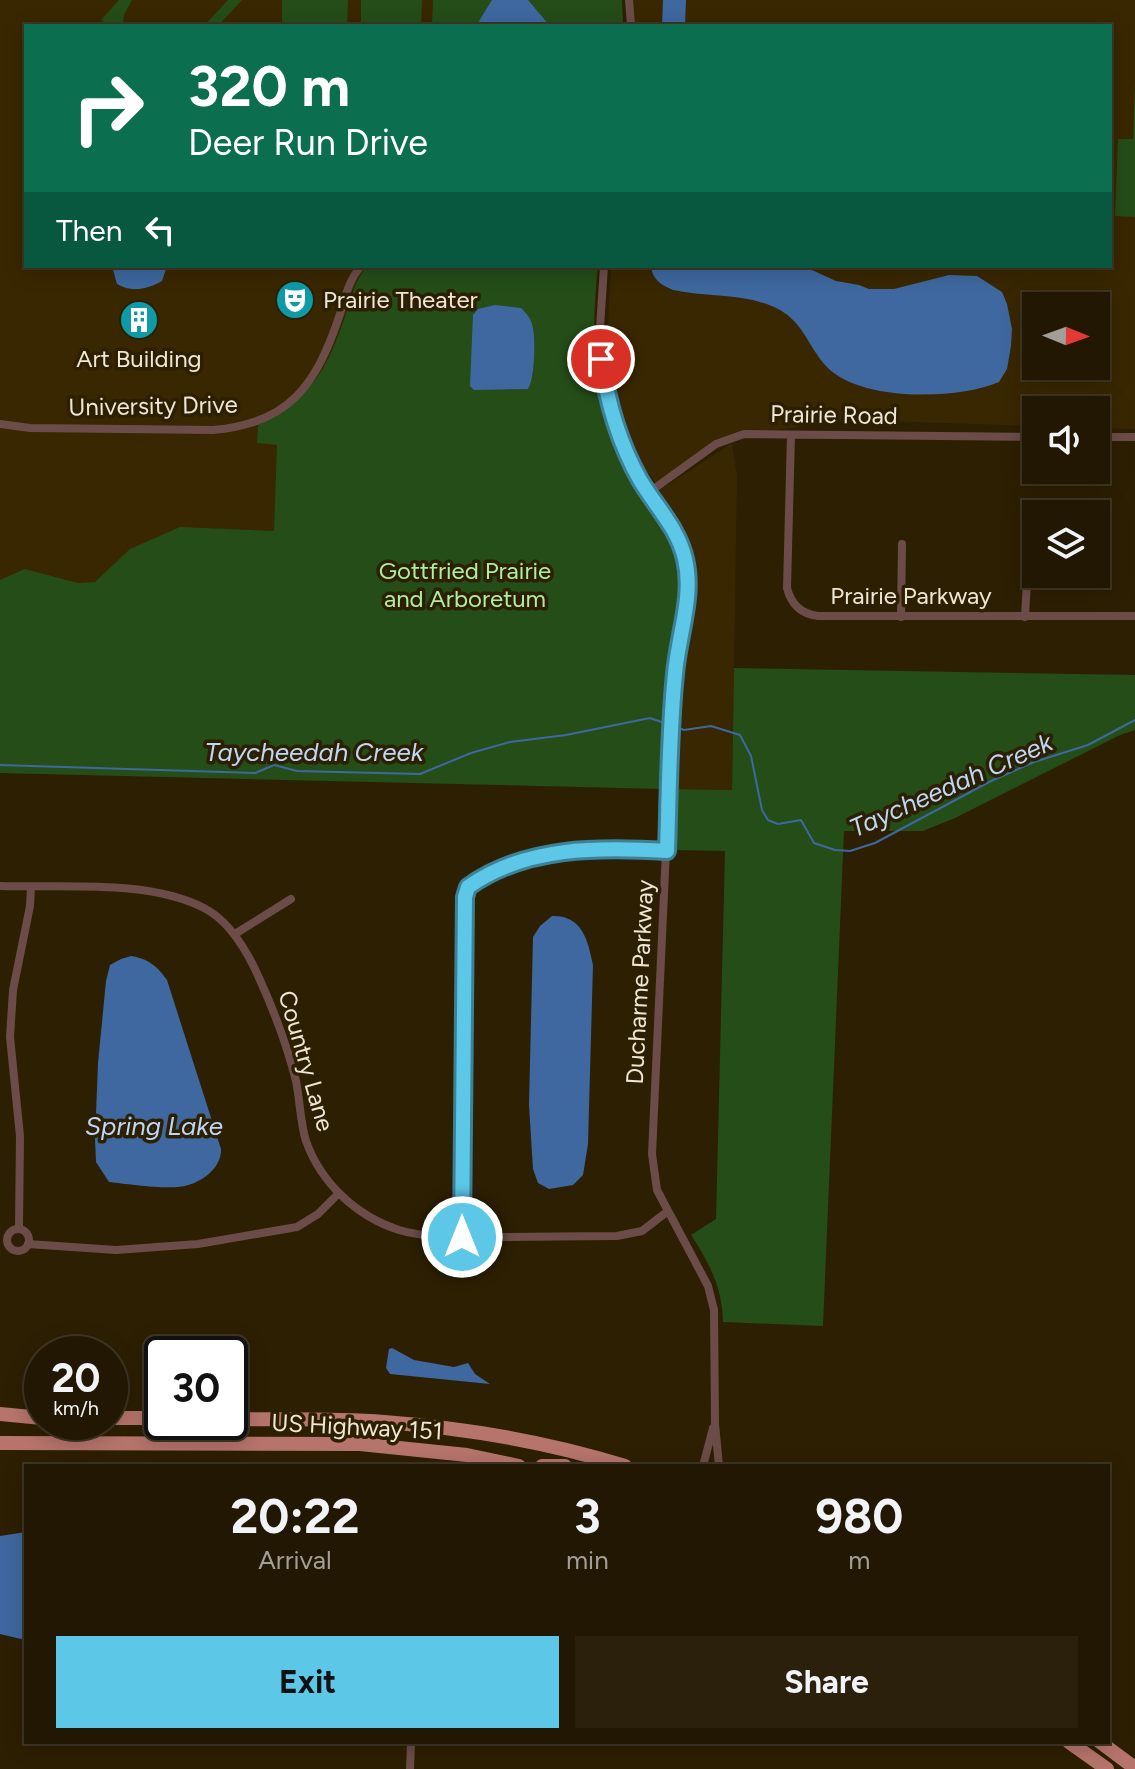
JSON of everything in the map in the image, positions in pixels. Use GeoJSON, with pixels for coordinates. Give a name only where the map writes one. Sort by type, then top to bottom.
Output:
{"type":"FeatureCollection","features":[{"type":"Feature","properties":{"kind":"main road"},"geometry":{"type":"LineString","coordinates":[[0,1416],[24,1417]]}},
{"type":"Feature","properties":{"kind":"main road","name":"US Highway 151"},"geometry":{"type":"LineString","coordinates":[[248,1419],[382,1422],[479,1432],[541,1443],[618,1464]]}},
{"type":"Feature","properties":{"kind":"main road","name":"US Highway 151"},"geometry":{"type":"LineString","coordinates":[[0,1443],[360,1444],[467,1455],[510,1464]]}},
{"type":"Feature","properties":{"kind":"main road"},"geometry":{"type":"LineString","coordinates":[[1072,1744],[1107,1769]]}},
{"type":"Feature","properties":{"kind":"main road"},"geometry":{"type":"LineString","coordinates":[[1103,1744],[1135,1768]]}},
{"type":"Feature","properties":{"kind":"street"},"geometry":{"type":"LineString","coordinates":[[629,0],[631,24]]}},
{"type":"Feature","properties":{"kind":"street","name":"University Drive"},"geometry":{"type":"LineString","coordinates":[[0,424],[30,428],[213,430],[262,419],[294,399],[315,374],[325,356],[352,279],[360,268]]}},
{"type":"Feature","properties":{"kind":"street","name":"Ducharme Parkway"},"geometry":{"type":"LineString","coordinates":[[604,268],[599,343],[604,378],[624,446],[648,493],[678,536],[687,571],[687,598],[677,653],[672,717],[652,1154],[657,1190],[708,1286],[714,1310],[715,1424],[719,1464]]}},
{"type":"Feature","properties":{"kind":"street","name":"Prairie Road"},"geometry":{"type":"LineString","coordinates":[[648,493],[727,439],[744,434],[1022,437]]}},
{"type":"Feature","properties":{"kind":"street","name":"Prairie Parkway"},"geometry":{"type":"LineString","coordinates":[[791,435],[787,584],[790,598],[800,610],[813,615],[901,617],[1135,616]]}},
{"type":"Feature","properties":{"kind":"street"},"geometry":{"type":"LineString","coordinates":[[1110,437],[1135,437]]}},
{"type":"Feature","properties":{"kind":"street"},"geometry":{"type":"LineString","coordinates":[[901,617],[902,544]]}},
{"type":"Feature","properties":{"kind":"street"},"geometry":{"type":"LineString","coordinates":[[1025,617],[1027,588]]}},
{"type":"Feature","properties":{"kind":"street"},"geometry":{"type":"LineString","coordinates":[[462,1237],[465,897],[468,887],[489,873],[530,859],[598,849],[667,851]]}},
{"type":"Feature","properties":{"kind":"street","name":"Country Lane"},"geometry":{"type":"LineString","coordinates":[[0,886],[136,889],[177,897],[207,909],[235,934],[272,1005],[296,1081],[306,1140],[326,1180],[350,1205],[364,1213],[401,1231],[462,1237],[617,1236],[642,1231],[668,1211]]}},
{"type":"Feature","properties":{"kind":"street"},"geometry":{"type":"LineString","coordinates":[[28,1244],[29,1236],[19,1227],[20,1136],[10,1037],[13,990],[28,920],[31,887]]}},
{"type":"Feature","properties":{"kind":"street"},"geometry":{"type":"LineString","coordinates":[[235,934],[291,899]]}},
{"type":"Feature","properties":{"kind":"street"},"geometry":{"type":"LineString","coordinates":[[19,1227],[6,1238],[11,1250],[18,1251],[28,1244],[116,1250],[198,1244],[297,1227],[318,1214],[339,1193]]}},
{"type":"Feature","properties":{"kind":"street","name":"Ducharme Parkway"},"geometry":{"type":"LineString","coordinates":[[704,1464],[715,1424]]}},
{"type":"Feature","properties":{"kind":"street"},"geometry":{"type":"LineString","coordinates":[[410,1769],[411,1744]]}},
{"type":"Feature","properties":{"kind":"shaded area","name":"Gottfried Prairie and Arboretum"},"geometry":{"type":"Polygon","coordinates":[[[0,0],[622,0],[623,24],[24,24],[24,268],[598,268],[593,347],[599,388],[619,450],[646,499],[732,443],[737,476],[732,790],[0,773],[0,0]]]}},
{"type":"Feature","properties":{"kind":"shaded area"},"geometry":{"type":"Polygon","coordinates":[[[628,0],[1135,0],[1135,429],[1110,428],[1110,396],[1022,396],[1022,426],[853,420],[738,435],[658,486],[640,463],[614,394],[607,342],[611,268],[1112,268],[1112,24],[630,24],[628,0]]]}},
{"type":"Feature","properties":{"kind":"green space"},"geometry":{"type":"Polygon","coordinates":[[[119,0],[132,0],[123,24],[106,24],[101,20],[119,0]]]}},
{"type":"Feature","properties":{"kind":"green space"},"geometry":{"type":"Polygon","coordinates":[[[228,0],[242,0],[220,24],[206,24],[228,0]]]}},
{"type":"Feature","properties":{"kind":"green space"},"geometry":{"type":"Polygon","coordinates":[[[282,0],[348,0],[347,24],[282,24],[282,0]]]}},
{"type":"Feature","properties":{"kind":"green space"},"geometry":{"type":"Polygon","coordinates":[[[361,0],[422,0],[421,24],[361,24],[361,0]]]}},
{"type":"Feature","properties":{"kind":"green space"},"geometry":{"type":"Polygon","coordinates":[[[433,0],[622,0],[623,24],[432,24],[433,0]]]}},
{"type":"Feature","properties":{"kind":"green space"},"geometry":{"type":"Polygon","coordinates":[[[1135,81],[1135,217],[1115,216],[1118,139],[1133,139],[1135,81]]]}},
{"type":"Feature","properties":{"kind":"green space","name":"Gottfried Prairie and Arboretum"},"geometry":{"type":"Polygon","coordinates":[[[365,268],[598,268],[594,322],[602,401],[620,453],[677,552],[682,577],[669,667],[662,789],[0,773],[0,580],[25,569],[78,583],[95,582],[130,549],[180,527],[274,531],[277,445],[257,443],[258,424],[304,392],[323,369],[365,268]]]}},
{"type":"Feature","properties":{"kind":"green space"},"geometry":{"type":"Polygon","coordinates":[[[734,668],[1135,675],[1135,730],[923,831],[844,831],[823,1326],[723,1322],[714,1276],[691,1235],[716,1219],[725,851],[673,850],[675,789],[732,790],[734,668]]]}},
{"type":"Feature","properties":{"kind":"water"},"geometry":{"type":"Polygon","coordinates":[[[492,0],[528,0],[548,24],[477,24],[492,0]]]}},
{"type":"Feature","properties":{"kind":"water"},"geometry":{"type":"Polygon","coordinates":[[[663,0],[686,0],[685,24],[662,24],[663,0]]]}},
{"type":"Feature","properties":{"kind":"water"},"geometry":{"type":"Polygon","coordinates":[[[113,268],[166,268],[162,281],[146,288],[134,289],[117,284],[113,268]]]}},
{"type":"Feature","properties":{"kind":"water"},"geometry":{"type":"Polygon","coordinates":[[[651,268],[798,268],[869,289],[894,289],[949,275],[977,276],[1002,292],[1007,304],[1012,329],[1007,369],[999,382],[959,392],[909,394],[861,386],[841,378],[826,366],[800,329],[780,310],[754,300],[673,290],[653,275],[651,268]]]}},
{"type":"Feature","properties":{"kind":"water"},"geometry":{"type":"Polygon","coordinates":[[[495,305],[521,308],[531,322],[534,357],[528,389],[474,390],[470,386],[473,315],[478,309],[495,305]]]}},
{"type":"Feature","properties":{"kind":"water"},"geometry":{"type":"Polygon","coordinates":[[[552,916],[577,924],[586,938],[593,965],[588,1144],[583,1175],[573,1185],[549,1189],[538,1183],[533,1169],[529,1105],[533,937],[552,916]]]}},
{"type":"Feature","properties":{"kind":"water","name":"Spring Lake"},"geometry":{"type":"Polygon","coordinates":[[[131,956],[152,964],[167,980],[221,1149],[215,1168],[198,1181],[185,1186],[158,1187],[109,1182],[96,1162],[98,1063],[106,981],[110,965],[131,956]]]}},
{"type":"Feature","properties":{"kind":"water"},"geometry":{"type":"Polygon","coordinates":[[[389,1349],[414,1360],[454,1367],[468,1363],[475,1374],[490,1384],[390,1374],[386,1368],[389,1349]]]}},
{"type":"Feature","properties":{"kind":"water"},"geometry":{"type":"Polygon","coordinates":[[[24,1532],[24,1638],[0,1634],[0,1536],[24,1532]]]}},
{"type":"Feature","properties":{"kind":"waterway","name":"Taycheedah Creek"},"geometry":{"type":"LineString","coordinates":[[0,765],[255,773],[274,765],[297,771],[420,774],[471,753],[510,742],[566,735],[650,718],[670,725]]}},
{"type":"Feature","properties":{"kind":"waterway","name":"Taycheedah Creek"},"geometry":{"type":"LineString","coordinates":[[676,727],[684,730],[711,726],[740,735],[751,756],[762,810],[768,820],[778,824],[801,820],[814,843],[850,851],[875,843],[991,781],[1034,762],[1088,745],[1135,720]]}},
{"type":"Feature","properties":{"kind":"place","name":"Prairie Theater"},"geometry":{"type":"Point","coordinates":[295,300]}},
{"type":"Feature","properties":{"kind":"place","name":"Art Building"},"geometry":{"type":"Point","coordinates":[139,320]}},
{"type":"Feature","properties":{"kind":"route"},"geometry":{"type":"LineString","coordinates":[[462,1237],[465,897],[468,887],[507,865],[574,851],[614,848],[667,851],[674,677],[687,598],[687,571],[678,536],[641,482],[620,437],[608,400],[601,359]]}}]}
